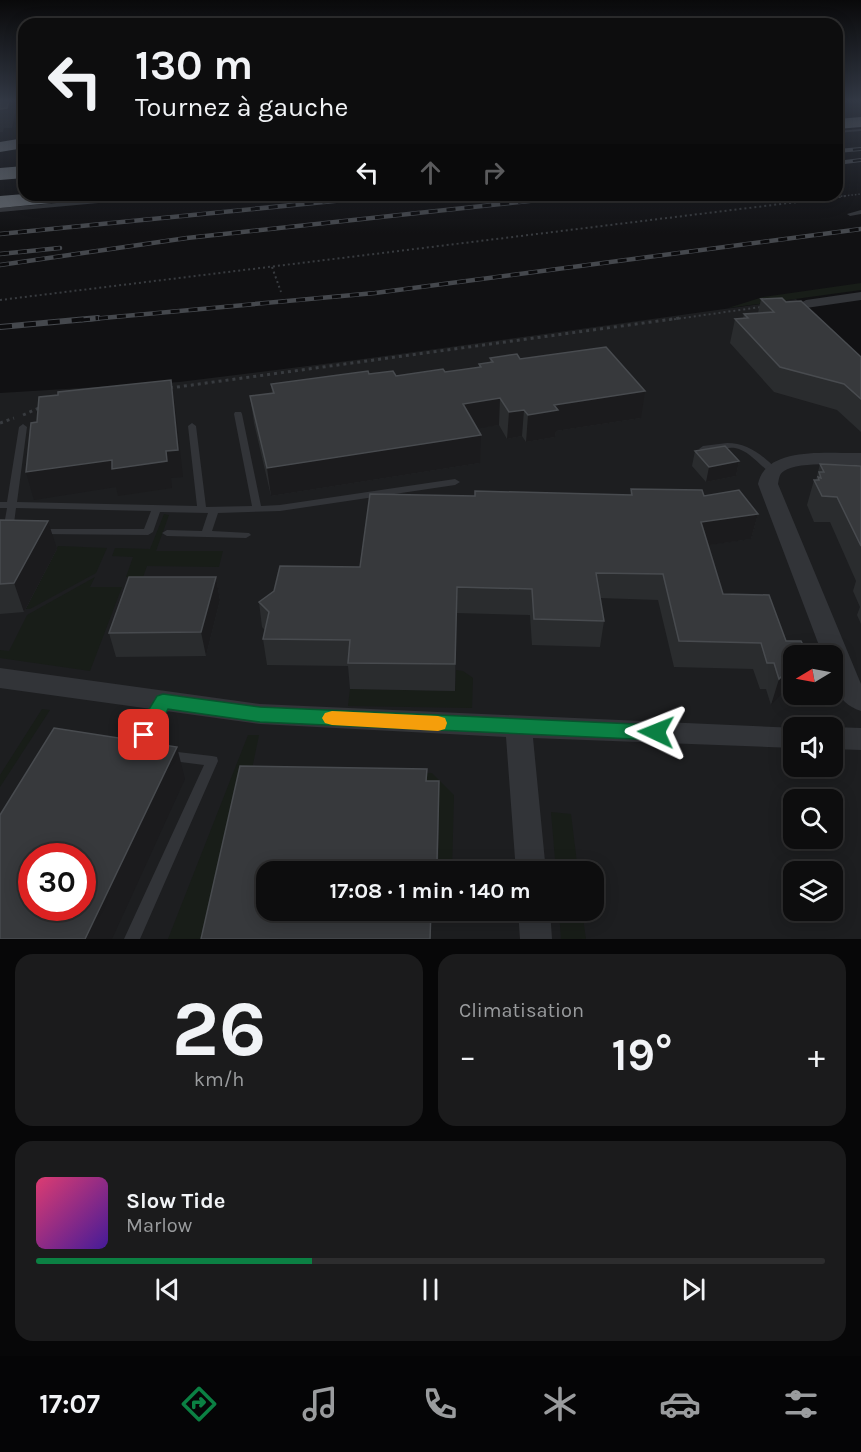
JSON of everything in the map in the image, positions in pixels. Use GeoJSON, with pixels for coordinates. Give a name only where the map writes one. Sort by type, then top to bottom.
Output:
{"type":"FeatureCollection","features":[{"type":"Feature","properties":{"kind":"highway"},"geometry":{"type":"LineString","coordinates":[[0,147],[17,145]]}},
{"type":"Feature","properties":{"kind":"highway"},"geometry":{"type":"LineString","coordinates":[[0,174],[18,172]]}},
{"type":"Feature","properties":{"kind":"highway"},"geometry":{"type":"LineString","coordinates":[[0,181],[18,180]]}},
{"type":"Feature","properties":{"kind":"highway"},"geometry":{"type":"LineString","coordinates":[[0,189],[18,188]]}},
{"type":"Feature","properties":{"kind":"highway"},"geometry":{"type":"LineString","coordinates":[[0,202],[18,200]]}},
{"type":"Feature","properties":{"kind":"street"},"geometry":{"type":"LineString","coordinates":[[806,304],[861,296]]}},
{"type":"Feature","properties":{"kind":"street"},"geometry":{"type":"LineString","coordinates":[[861,459],[791,462],[778,466],[770,474],[768,484],[848,687],[861,701]]}},
{"type":"Feature","properties":{"kind":"street"},"geometry":{"type":"LineString","coordinates":[[0,678],[260,714],[519,727],[783,737]]}},
{"type":"Feature","properties":{"kind":"street"},"geometry":{"type":"LineString","coordinates":[[519,727],[530,861]]}},
{"type":"Feature","properties":{"kind":"street"},"geometry":{"type":"LineString","coordinates":[[843,738],[861,739]]}},
{"type":"Feature","properties":{"kind":"street"},"geometry":{"type":"LineString","coordinates":[[535,921],[536,939]]}},
{"type":"Feature","properties":{"kind":"lane"},"geometry":{"type":"LineString","coordinates":[[0,210],[98,201]]}},
{"type":"Feature","properties":{"kind":"lane"},"geometry":{"type":"LineString","coordinates":[[850,214],[861,212]]}},
{"type":"Feature","properties":{"kind":"lane"},"geometry":{"type":"LineString","coordinates":[[238,414],[257,509]]}},
{"type":"Feature","properties":{"kind":"lane"},"geometry":{"type":"LineString","coordinates":[[192,426],[202,509]]}},
{"type":"Feature","properties":{"kind":"lane"},"geometry":{"type":"LineString","coordinates":[[19,531],[8,531],[14,505],[23,427]]}},
{"type":"Feature","properties":{"kind":"lane"},"geometry":{"type":"LineString","coordinates":[[703,448],[735,443],[745,447],[773,471]]}},
{"type":"Feature","properties":{"kind":"lane"},"geometry":{"type":"LineString","coordinates":[[0,505],[257,509],[302,506],[455,482]]}},
{"type":"Feature","properties":{"kind":"lane"},"geometry":{"type":"LineString","coordinates":[[31,531],[148,532],[158,508]]}},
{"type":"Feature","properties":{"kind":"lane"},"geometry":{"type":"LineString","coordinates":[[206,534],[214,510]]}},
{"type":"Feature","properties":{"kind":"lane"},"geometry":{"type":"LineString","coordinates":[[167,533],[246,535]]}},
{"type":"Feature","properties":{"kind":"lane"},"geometry":{"type":"LineString","coordinates":[[132,939],[212,761],[140,752],[163,701]]}},
{"type":"Feature","properties":{"kind":"path"},"geometry":{"type":"LineString","coordinates":[[843,196],[861,194]]}},
{"type":"Feature","properties":{"kind":"path"},"geometry":{"type":"LineString","coordinates":[[0,300],[805,201]]}},
{"type":"Feature","properties":{"kind":"path"},"geometry":{"type":"LineString","coordinates":[[272,267],[281,292]]}},
{"type":"Feature","properties":{"kind":"path"},"geometry":{"type":"LineString","coordinates":[[162,390],[766,306]]}},
{"type":"Feature","properties":{"kind":"path"},"geometry":{"type":"LineString","coordinates":[[0,423],[42,407]]}},
{"type":"Feature","properties":{"kind":"shaded area"},"geometry":{"type":"Polygon","coordinates":[[[861,283],[861,290],[728,308],[763,297],[861,283]]]}},
{"type":"Feature","properties":{"kind":"shaded area"},"geometry":{"type":"Polygon","coordinates":[[[796,299],[861,364],[861,939],[0,939],[0,393],[179,382],[796,299]]]}},
{"type":"Feature","properties":{"kind":"shaded area"},"geometry":{"type":"Polygon","coordinates":[[[164,514],[169,515],[156,551],[223,551],[219,567],[147,566],[143,577],[126,577],[133,557],[112,556],[115,548],[150,549],[164,514]]]}},
{"type":"Feature","properties":{"kind":"shaded area"},"geometry":{"type":"Polygon","coordinates":[[[58,546],[107,548],[96,573],[30,609],[26,609],[58,546]]]}},
{"type":"Feature","properties":{"kind":"shaded area"},"geometry":{"type":"Polygon","coordinates":[[[95,577],[90,587],[122,587],[90,671],[0,658],[0,650],[9,651],[27,615],[95,577]]]}},
{"type":"Feature","properties":{"kind":"shaded area"},"geometry":{"type":"Polygon","coordinates":[[[456,670],[463,671],[473,678],[472,708],[348,706],[350,689],[455,691],[456,670]]]}},
{"type":"Feature","properties":{"kind":"shaded area"},"geometry":{"type":"Polygon","coordinates":[[[42,709],[50,710],[0,787],[0,775],[42,709]]]}},
{"type":"Feature","properties":{"kind":"shaded area"},"geometry":{"type":"Polygon","coordinates":[[[248,735],[259,735],[217,939],[168,939],[248,735]]]}},
{"type":"Feature","properties":{"kind":"shaded area"},"geometry":{"type":"Polygon","coordinates":[[[328,771],[432,773],[454,795],[452,861],[438,861],[439,814],[328,771]]]}},
{"type":"Feature","properties":{"kind":"shaded area"},"geometry":{"type":"Polygon","coordinates":[[[551,812],[571,814],[577,861],[555,861],[551,812]]]}},
{"type":"Feature","properties":{"kind":"shaded area"},"geometry":{"type":"Polygon","coordinates":[[[560,921],[583,921],[586,939],[561,939],[560,921]]]}},
{"type":"Feature","properties":{"kind":"building"},"geometry":{"type":"Polygon","coordinates":[[[782,298],[786,302],[801,301],[861,357],[861,399],[844,384],[780,367],[735,319],[748,318],[744,314],[774,312],[761,299],[782,298]]]}},
{"type":"Feature","properties":{"kind":"building"},"geometry":{"type":"Polygon","coordinates":[[[606,347],[645,391],[554,405],[558,410],[528,415],[524,410],[509,412],[500,398],[463,404],[481,435],[267,468],[250,396],[274,393],[271,384],[368,371],[369,374],[393,371],[396,376],[443,369],[445,372],[481,367],[479,364],[493,362],[490,358],[517,354],[520,359],[606,347]]]}},
{"type":"Feature","properties":{"kind":"building"},"geometry":{"type":"Polygon","coordinates":[[[171,380],[178,450],[166,451],[167,461],[112,469],[112,460],[26,472],[31,423],[37,422],[39,397],[58,395],[58,392],[171,380]]]}},
{"type":"Feature","properties":{"kind":"building"},"geometry":{"type":"Polygon","coordinates":[[[725,446],[739,461],[709,467],[695,451],[725,446]]]}},
{"type":"Feature","properties":{"kind":"building"},"geometry":{"type":"Polygon","coordinates":[[[820,464],[861,466],[861,546],[837,497],[822,496],[814,480],[821,478],[819,472],[824,472],[820,464]]]}},
{"type":"Feature","properties":{"kind":"building"},"geometry":{"type":"Polygon","coordinates":[[[631,489],[702,490],[704,496],[739,490],[758,514],[701,522],[723,594],[769,595],[786,641],[801,641],[803,645],[783,645],[783,675],[779,679],[774,663],[767,663],[761,643],[679,641],[663,574],[596,573],[604,621],[534,619],[532,589],[457,587],[455,664],[348,663],[350,640],[263,639],[269,612],[259,602],[274,591],[280,566],[360,567],[370,494],[475,496],[475,491],[632,495],[631,489]]]}},
{"type":"Feature","properties":{"kind":"building"},"geometry":{"type":"Polygon","coordinates":[[[0,520],[48,521],[14,583],[0,584],[0,520]]]}},
{"type":"Feature","properties":{"kind":"building"},"geometry":{"type":"Polygon","coordinates":[[[129,577],[216,577],[201,632],[109,633],[129,577]]]}},
{"type":"Feature","properties":{"kind":"building"},"geometry":{"type":"Polygon","coordinates":[[[54,728],[177,747],[96,916],[96,843],[18,843],[18,921],[94,921],[85,939],[0,939],[0,815],[54,728]]]}},
{"type":"Feature","properties":{"kind":"building"},"geometry":{"type":"Polygon","coordinates":[[[240,766],[427,769],[426,781],[439,781],[437,861],[256,861],[256,921],[431,921],[430,939],[201,939],[240,766]]]}},
{"type":"Feature","properties":{"kind":"railway"},"geometry":{"type":"LineString","coordinates":[[843,150],[861,149]]}},
{"type":"Feature","properties":{"kind":"railway"},"geometry":{"type":"LineString","coordinates":[[843,162],[861,160]]}},
{"type":"Feature","properties":{"kind":"railway"},"geometry":{"type":"LineString","coordinates":[[0,234],[333,201]]}},
{"type":"Feature","properties":{"kind":"railway"},"geometry":{"type":"LineString","coordinates":[[0,265],[187,238],[529,201]]}},
{"type":"Feature","properties":{"kind":"railway"},"geometry":{"type":"LineString","coordinates":[[81,320],[375,293],[861,229]]}},
{"type":"Feature","properties":{"kind":"railway"},"geometry":{"type":"LineString","coordinates":[[0,254],[60,248]]}},
{"type":"Feature","properties":{"kind":"railway"},"geometry":{"type":"LineString","coordinates":[[0,327],[98,318]]}},
{"type":"Feature","properties":{"kind":"slow traffic"},"geometry":{"type":"LineString","coordinates":[[332,718],[438,723]]}},
{"type":"Feature","properties":{"kind":"route"},"geometry":{"type":"LineString","coordinates":[[144,735],[163,701],[260,714],[656,732]]}}]}
